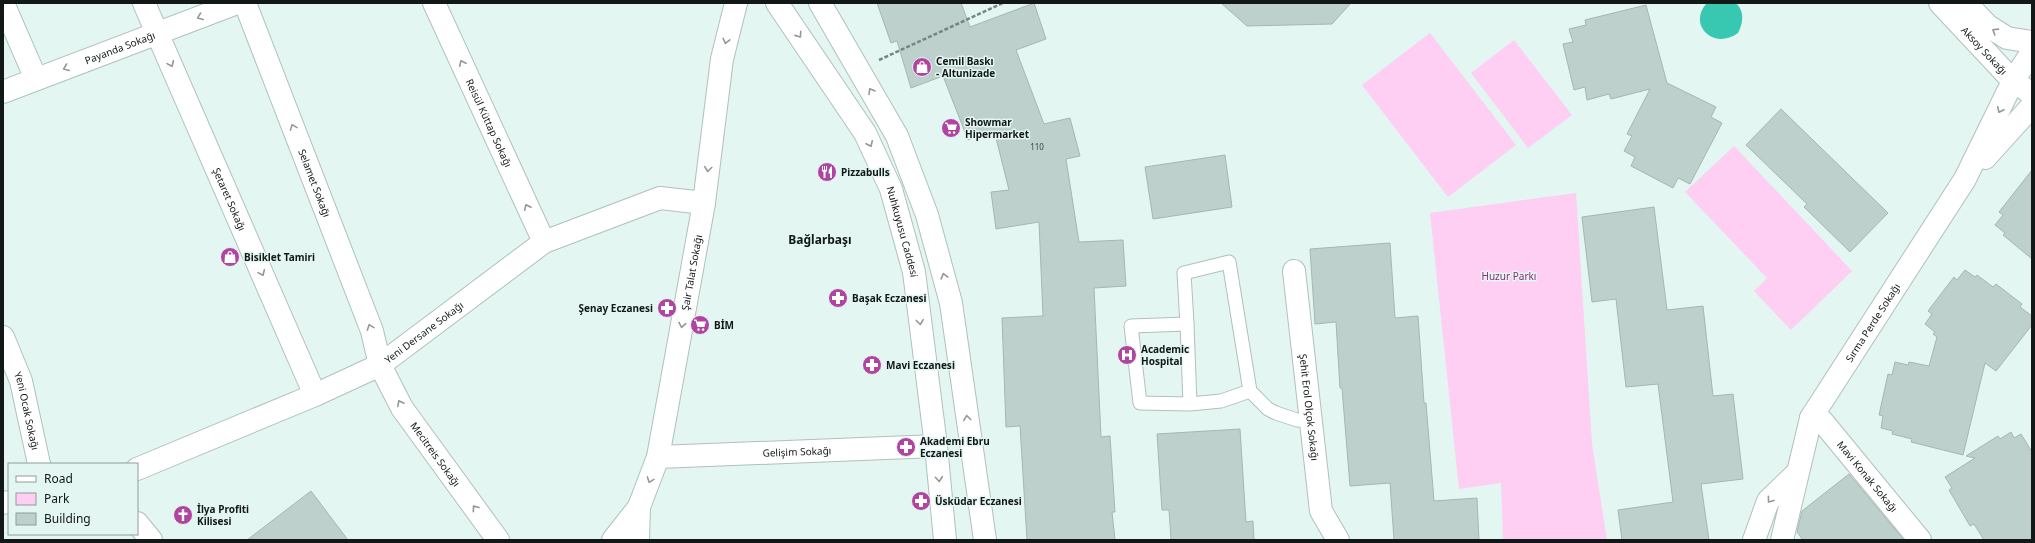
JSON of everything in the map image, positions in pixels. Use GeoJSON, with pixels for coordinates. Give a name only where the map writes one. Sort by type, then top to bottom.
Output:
{"type":"FeatureCollection","features":[{"type":"Feature","properties":{"kind":"street"},"geometry":{"type":"LineString","coordinates":[[3,3],[36,79]]}},
{"type":"Feature","properties":{"kind":"street","name":"Şetaret Sokağı"},"geometry":{"type":"LineString","coordinates":[[144,3],[315,395]]}},
{"type":"Feature","properties":{"kind":"street","name":"Payanda Sokağı"},"geometry":{"type":"LineString","coordinates":[[3,92],[237,3]]}},
{"type":"Feature","properties":{"kind":"street","name":"Selamet Sokağı"},"geometry":{"type":"LineString","coordinates":[[245,3],[372,331],[380,365]]}},
{"type":"Feature","properties":{"kind":"street","name":"Reisül Küttap Sokağı"},"geometry":{"type":"LineString","coordinates":[[434,3],[544,242]]}},
{"type":"Feature","properties":{"kind":"street","name":"Şair Talat Sokağı"},"geometry":{"type":"LineString","coordinates":[[638,540],[639,507],[658,457],[704,203],[722,59],[736,3]]}},
{"type":"Feature","properties":{"kind":"street","name":"Nuhkuyusu Caddesi"},"geometry":{"type":"LineString","coordinates":[[777,3],[866,133],[891,189],[914,272],[936,446],[945,540]]}},
{"type":"Feature","properties":{"kind":"street"},"geometry":{"type":"LineString","coordinates":[[820,3],[897,136],[927,215],[951,303],[984,540]]}},
{"type":"Feature","properties":{"kind":"street","name":"Aksoy Sokağı"},"geometry":{"type":"LineString","coordinates":[[1940,3],[2013,81],[2032,94]]}},
{"type":"Feature","properties":{"kind":"street","name":"Aksoy Sokağı"},"geometry":{"type":"LineString","coordinates":[[1966,3],[1988,26],[2007,38],[2032,42]]}},
{"type":"Feature","properties":{"kind":"street"},"geometry":{"type":"LineString","coordinates":[[1966,179],[2013,81],[2032,52]]}},
{"type":"Feature","properties":{"kind":"street"},"geometry":{"type":"LineString","coordinates":[[1966,179],[2032,106]]}},
{"type":"Feature","properties":{"kind":"street","name":"Sırma Perde Sokağı"},"geometry":{"type":"LineString","coordinates":[[1782,540],[1812,418],[1966,179]]}},
{"type":"Feature","properties":{"kind":"street","name":"Yeni Dersane Sokağı"},"geometry":{"type":"LineString","coordinates":[[138,469],[315,395],[380,365],[544,242],[660,198],[704,203]]}},
{"type":"Feature","properties":{"kind":"street","name":"Şehit Erol Olçok Sokağı"},"geometry":{"type":"LineString","coordinates":[[1294,271],[1320,511],[1338,540]]}},
{"type":"Feature","properties":{"kind":"street","name":"Yeni Ocak Sokağı"},"geometry":{"type":"LineString","coordinates":[[3,337],[21,381],[40,463]]}},
{"type":"Feature","properties":{"kind":"street","name":"Mecitreis Sokağı"},"geometry":{"type":"LineString","coordinates":[[380,365],[402,408],[498,540]]}},
{"type":"Feature","properties":{"kind":"street","name":"Mavi Konak Sokağı"},"geometry":{"type":"LineString","coordinates":[[1812,418],[1822,421],[1920,540]]}},
{"type":"Feature","properties":{"kind":"street","name":"Gelişim Sokağı"},"geometry":{"type":"LineString","coordinates":[[658,457],[936,446]]}},
{"type":"Feature","properties":{"kind":"street"},"geometry":{"type":"LineString","coordinates":[[1754,540],[1768,501],[1798,473]]}},
{"type":"Feature","properties":{"kind":"street"},"geometry":{"type":"LineString","coordinates":[[613,540],[639,507]]}},
{"type":"Feature","properties":{"kind":"street"},"geometry":{"type":"LineString","coordinates":[[138,524],[151,540]]}},
{"type":"Feature","properties":{"kind":"lane"},"geometry":{"type":"LineString","coordinates":[[1190,404],[1184,274],[1229,262],[1250,391],[1268,409],[1276,413],[1297,420],[1310,421]]}},
{"type":"Feature","properties":{"kind":"lane"},"geometry":{"type":"LineString","coordinates":[[1187,324],[1131,326],[1140,403],[1190,404],[1221,401],[1250,391]]}},
{"type":"Feature","properties":{"kind":"path"},"geometry":{"type":"LineString","coordinates":[[859,70],[1003,3]]}},
{"type":"Feature","properties":{"kind":"green space"},"geometry":{"type":"Polygon","coordinates":[[[1430,33],[1516,145],[1448,197],[1362,85],[1430,33]]]}},
{"type":"Feature","properties":{"kind":"green space"},"geometry":{"type":"Polygon","coordinates":[[[1514,40],[1572,115],[1528,148],[1471,73],[1514,40]]]}},
{"type":"Feature","properties":{"kind":"green space"},"geometry":{"type":"Polygon","coordinates":[[[1734,146],[1852,271],[1791,330],[1754,291],[1767,278],[1685,192],[1734,146]]]}},
{"type":"Feature","properties":{"kind":"green space","name":"Huzur Parkı"},"geometry":{"type":"Polygon","coordinates":[[[1576,193],[1592,444],[1607,540],[1503,540],[1501,483],[1459,489],[1430,213],[1576,193]]]}},
{"type":"Feature","properties":{"kind":"shaded area"},"geometry":{"type":"Polygon","coordinates":[[[1707,3],[1736,3],[1742,14],[1741,25],[1738,33],[1729,38],[1720,39],[1712,37],[1706,33],[1701,26],[1700,19],[1702,11],[1707,3]]]}},
{"type":"Feature","properties":{"kind":"building"},"geometry":{"type":"Polygon","coordinates":[[[877,3],[961,3],[970,27],[1034,3],[1046,39],[1016,50],[1044,124],[1070,118],[1080,156],[1066,159],[1079,242],[1123,240],[1126,286],[1094,288],[1101,437],[1110,436],[1115,512],[1112,512],[1115,540],[1027,540],[1020,426],[1006,427],[1002,318],[1043,316],[1039,222],[996,229],[991,192],[1009,190],[994,130],[968,140],[943,76],[911,88],[897,41],[891,43],[877,3]]]}},
{"type":"Feature","properties":{"kind":"building"},"geometry":{"type":"Polygon","coordinates":[[[1221,3],[1351,3],[1332,24],[1247,26],[1221,3]]]}},
{"type":"Feature","properties":{"kind":"building"},"geometry":{"type":"Polygon","coordinates":[[[1646,5],[1667,83],[1716,107],[1711,117],[1722,123],[1690,184],[1678,178],[1673,188],[1631,166],[1635,157],[1624,151],[1632,136],[1627,134],[1650,89],[1611,99],[1609,94],[1587,100],[1585,87],[1574,90],[1563,44],[1573,42],[1569,29],[1586,25],[1585,20],[1646,5]]]}},
{"type":"Feature","properties":{"kind":"building"},"geometry":{"type":"Polygon","coordinates":[[[1781,109],[1888,213],[1850,252],[1804,207],[1807,204],[1746,145],[1781,109]]]}},
{"type":"Feature","properties":{"kind":"building"},"geometry":{"type":"Polygon","coordinates":[[[1225,155],[1232,207],[1153,219],[1145,167],[1225,155]]]}},
{"type":"Feature","properties":{"kind":"building"},"geometry":{"type":"Polygon","coordinates":[[[2032,170],[2032,259],[2003,235],[2005,233],[1995,225],[2003,215],[1999,212],[2032,170]]]}},
{"type":"Feature","properties":{"kind":"building"},"geometry":{"type":"Polygon","coordinates":[[[1654,207],[1667,310],[1703,306],[1713,396],[1733,394],[1743,479],[1701,484],[1709,540],[1622,540],[1618,510],[1673,502],[1658,384],[1626,387],[1616,299],[1592,302],[1582,217],[1654,207]]]}},
{"type":"Feature","properties":{"kind":"building"},"geometry":{"type":"Polygon","coordinates":[[[1390,243],[1395,318],[1418,316],[1424,403],[1426,403],[1434,501],[1477,498],[1479,540],[1394,540],[1390,483],[1350,486],[1342,388],[1340,388],[1336,322],[1315,324],[1310,249],[1390,243]]]}},
{"type":"Feature","properties":{"kind":"building"},"geometry":{"type":"Polygon","coordinates":[[[1965,270],[1975,277],[1977,275],[1993,287],[1996,284],[2022,304],[2020,307],[2032,316],[2032,325],[1996,371],[1985,363],[1963,455],[1911,442],[1912,439],[1892,434],[1893,431],[1881,428],[1883,416],[1879,415],[1888,374],[1892,375],[1895,362],[1908,365],[1909,362],[1929,366],[1937,337],[1933,334],[1935,332],[1925,324],[1932,314],[1928,311],[1954,277],[1957,280],[1965,270]]]}},
{"type":"Feature","properties":{"kind":"building"},"geometry":{"type":"Polygon","coordinates":[[[1240,429],[1246,522],[1253,521],[1254,540],[1171,540],[1169,510],[1162,510],[1157,434],[1240,429]]]}},
{"type":"Feature","properties":{"kind":"building"},"geometry":{"type":"Polygon","coordinates":[[[2011,432],[2014,438],[2021,434],[2032,452],[2032,540],[1984,540],[1974,524],[1970,526],[1949,490],[1952,488],[1945,477],[1975,458],[1966,456],[1998,436],[2000,439],[2011,432]]]}},
{"type":"Feature","properties":{"kind":"building"},"geometry":{"type":"Polygon","coordinates":[[[1849,474],[1904,540],[1803,540],[1797,532],[1802,511],[1849,474]]]}},
{"type":"Feature","properties":{"kind":"building"},"geometry":{"type":"Polygon","coordinates":[[[311,491],[348,540],[247,540],[311,491]]]}},
{"type":"Feature","properties":{"kind":"place","name":"Cemil Baskı - Altunizade"},"geometry":{"type":"Point","coordinates":[922,67]}},
{"type":"Feature","properties":{"kind":"place","name":"Showmar Hipermarket"},"geometry":{"type":"Point","coordinates":[951,128]}},
{"type":"Feature","properties":{"kind":"place","name":"Pizzabulls"},"geometry":{"type":"Point","coordinates":[827,172]}},
{"type":"Feature","properties":{"kind":"place","name":"Bisiklet Tamiri"},"geometry":{"type":"Point","coordinates":[230,257]}},
{"type":"Feature","properties":{"kind":"place","name":"Başak Eczanesi"},"geometry":{"type":"Point","coordinates":[838,298]}},
{"type":"Feature","properties":{"kind":"place","name":"Şenay Eczanesi"},"geometry":{"type":"Point","coordinates":[667,308]}},
{"type":"Feature","properties":{"kind":"place","name":"BİM"},"geometry":{"type":"Point","coordinates":[700,325]}},
{"type":"Feature","properties":{"kind":"place","name":"Academic Hospital"},"geometry":{"type":"Point","coordinates":[1127,355]}},
{"type":"Feature","properties":{"kind":"place","name":"Mavi Eczanesi"},"geometry":{"type":"Point","coordinates":[872,365]}},
{"type":"Feature","properties":{"kind":"place","name":"Akademi Ebru Eczanesi"},"geometry":{"type":"Point","coordinates":[906,447]}},
{"type":"Feature","properties":{"kind":"place","name":"Üsküdar Eczanesi"},"geometry":{"type":"Point","coordinates":[921,501]}},
{"type":"Feature","properties":{"kind":"place","name":"İlya Profiti Kilisesi"},"geometry":{"type":"Point","coordinates":[183,515]}},
{"type":"Feature","properties":{"kind":"district","name":"Bağlarbaşı"},"geometry":{"type":"Point","coordinates":[820,239]}}]}
